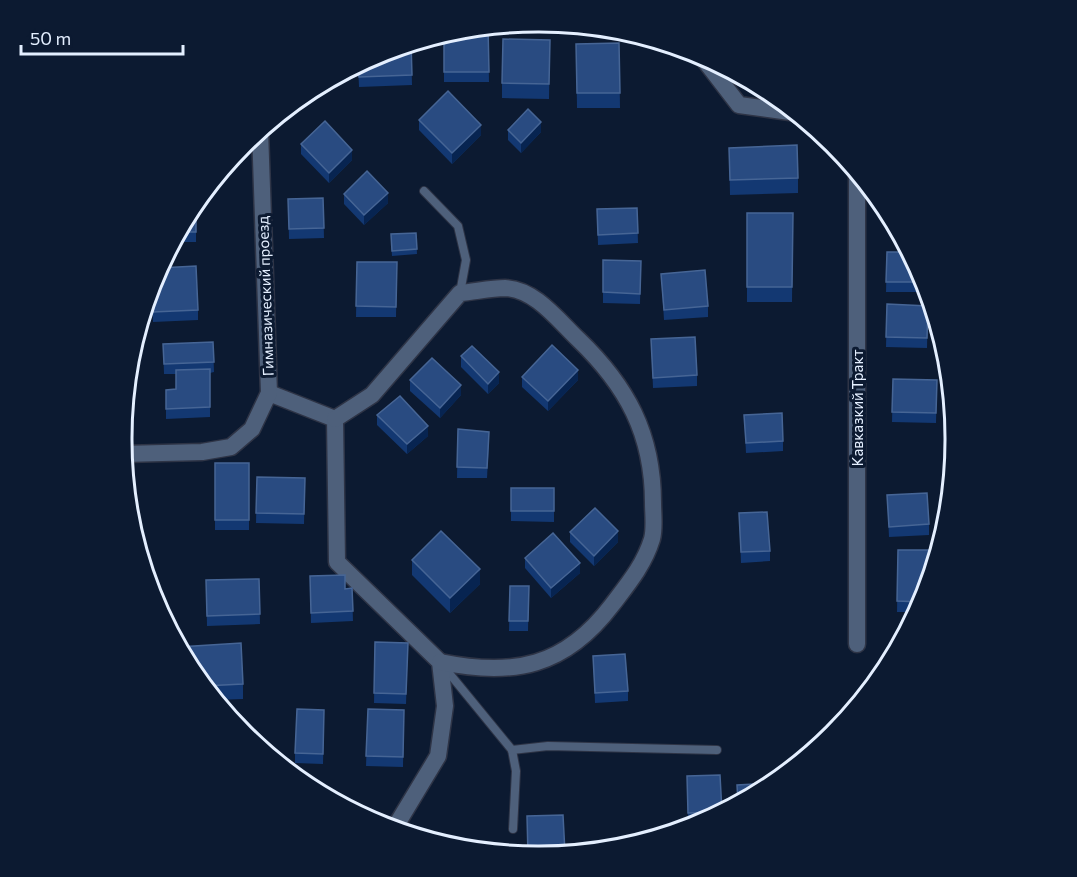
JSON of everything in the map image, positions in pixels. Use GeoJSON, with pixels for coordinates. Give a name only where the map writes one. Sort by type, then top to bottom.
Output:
{"type":"FeatureCollection","features":[{"type":"Feature","properties":{"kind":"street"},"geometry":{"type":"LineString","coordinates":[[713,70],[740,105],[779,110]]}},
{"type":"Feature","properties":{"kind":"street","name":"Гимназический проезд"},"geometry":{"type":"LineString","coordinates":[[132,454],[202,452],[231,447],[252,429],[269,393],[260,142]]}},
{"type":"Feature","properties":{"kind":"street","name":"Кавказкий Тракт"},"geometry":{"type":"LineString","coordinates":[[856,644],[857,186]]}},
{"type":"Feature","properties":{"kind":"street"},"geometry":{"type":"LineString","coordinates":[[506,288],[535,298],[591,352],[627,396],[644,430],[653,474],[652,537],[639,570],[597,624],[567,650],[537,663],[506,668],[472,668],[440,662],[337,562],[335,419],[372,395],[460,293],[506,288]]}},
{"type":"Feature","properties":{"kind":"street"},"geometry":{"type":"LineString","coordinates":[[269,393],[335,419]]}},
{"type":"Feature","properties":{"kind":"street"},"geometry":{"type":"LineString","coordinates":[[399,821],[438,756],[445,706],[440,662]]}},
{"type":"Feature","properties":{"kind":"lane"},"geometry":{"type":"LineString","coordinates":[[424,191],[458,226],[466,260],[460,293]]}},
{"type":"Feature","properties":{"kind":"lane"},"geometry":{"type":"LineString","coordinates":[[440,662],[512,750],[516,771],[513,829]]}},
{"type":"Feature","properties":{"kind":"lane"},"geometry":{"type":"LineString","coordinates":[[512,750],[548,746],[717,750]]}},
{"type":"Feature","properties":{"kind":"building"},"geometry":{"type":"Polygon","coordinates":[[[488,35],[489,72],[444,72],[444,42],[488,35]]]}},
{"type":"Feature","properties":{"kind":"building"},"geometry":{"type":"Polygon","coordinates":[[[503,39],[550,40],[549,84],[502,83],[503,39]]]}},
{"type":"Feature","properties":{"kind":"building"},"geometry":{"type":"Polygon","coordinates":[[[619,43],[620,93],[577,93],[576,44],[619,43]]]}},
{"type":"Feature","properties":{"kind":"building"},"geometry":{"type":"Polygon","coordinates":[[[411,52],[412,75],[359,77],[359,73],[411,52]]]}},
{"type":"Feature","properties":{"kind":"building"},"geometry":{"type":"Polygon","coordinates":[[[448,91],[481,125],[452,153],[419,120],[448,91]]]}},
{"type":"Feature","properties":{"kind":"building"},"geometry":{"type":"Polygon","coordinates":[[[528,109],[541,122],[521,143],[508,130],[528,109]]]}},
{"type":"Feature","properties":{"kind":"building"},"geometry":{"type":"Polygon","coordinates":[[[325,121],[352,150],[329,173],[301,144],[325,121]]]}},
{"type":"Feature","properties":{"kind":"building"},"geometry":{"type":"Polygon","coordinates":[[[797,145],[798,178],[730,180],[729,148],[797,145]]]}},
{"type":"Feature","properties":{"kind":"building"},"geometry":{"type":"Polygon","coordinates":[[[367,171],[388,193],[364,215],[344,194],[367,171]]]}},
{"type":"Feature","properties":{"kind":"building"},"geometry":{"type":"Polygon","coordinates":[[[323,198],[324,228],[289,229],[288,199],[323,198]]]}},
{"type":"Feature","properties":{"kind":"building"},"geometry":{"type":"Polygon","coordinates":[[[637,208],[638,233],[598,235],[597,209],[637,208]]]}},
{"type":"Feature","properties":{"kind":"building"},"geometry":{"type":"Polygon","coordinates":[[[747,213],[793,213],[792,287],[747,287],[747,213]]]}},
{"type":"Feature","properties":{"kind":"building"},"geometry":{"type":"Polygon","coordinates":[[[196,219],[196,232],[188,232],[196,219]]]}},
{"type":"Feature","properties":{"kind":"building"},"geometry":{"type":"Polygon","coordinates":[[[416,233],[417,249],[392,251],[391,234],[416,233]]]}},
{"type":"Feature","properties":{"kind":"building"},"geometry":{"type":"Polygon","coordinates":[[[887,252],[901,252],[915,282],[886,282],[887,252]]]}},
{"type":"Feature","properties":{"kind":"building"},"geometry":{"type":"Polygon","coordinates":[[[603,260],[641,261],[640,294],[603,292],[603,260]]]}},
{"type":"Feature","properties":{"kind":"building"},"geometry":{"type":"Polygon","coordinates":[[[357,262],[397,262],[396,307],[356,306],[357,262]]]}},
{"type":"Feature","properties":{"kind":"building"},"geometry":{"type":"Polygon","coordinates":[[[196,266],[198,310],[153,312],[169,267],[196,266]]]}},
{"type":"Feature","properties":{"kind":"building"},"geometry":{"type":"Polygon","coordinates":[[[705,270],[708,306],[664,310],[661,274],[705,270]]]}},
{"type":"Feature","properties":{"kind":"building"},"geometry":{"type":"Polygon","coordinates":[[[887,304],[923,306],[928,319],[927,338],[886,337],[887,304]]]}},
{"type":"Feature","properties":{"kind":"building"},"geometry":{"type":"Polygon","coordinates":[[[695,337],[697,375],[653,378],[651,339],[695,337]]]}},
{"type":"Feature","properties":{"kind":"building"},"geometry":{"type":"Polygon","coordinates":[[[213,342],[214,362],[164,364],[163,344],[213,342]]]}},
{"type":"Feature","properties":{"kind":"building"},"geometry":{"type":"Polygon","coordinates":[[[552,345],[578,370],[548,401],[522,377],[552,345]]]}},
{"type":"Feature","properties":{"kind":"building"},"geometry":{"type":"Polygon","coordinates":[[[472,346],[499,372],[488,384],[461,356],[472,346]]]}},
{"type":"Feature","properties":{"kind":"building"},"geometry":{"type":"Polygon","coordinates":[[[432,358],[461,385],[440,408],[410,380],[432,358]]]}},
{"type":"Feature","properties":{"kind":"building"},"geometry":{"type":"Polygon","coordinates":[[[210,369],[210,407],[166,409],[166,390],[176,389],[176,370],[210,369]]]}},
{"type":"Feature","properties":{"kind":"building"},"geometry":{"type":"Polygon","coordinates":[[[893,379],[937,380],[936,413],[892,412],[893,379]]]}},
{"type":"Feature","properties":{"kind":"building"},"geometry":{"type":"Polygon","coordinates":[[[400,396],[428,426],[407,444],[377,415],[400,396]]]}},
{"type":"Feature","properties":{"kind":"building"},"geometry":{"type":"Polygon","coordinates":[[[782,413],[783,441],[746,443],[744,415],[782,413]]]}},
{"type":"Feature","properties":{"kind":"building"},"geometry":{"type":"Polygon","coordinates":[[[458,429],[489,432],[487,468],[457,467],[458,429]]]}},
{"type":"Feature","properties":{"kind":"building"},"geometry":{"type":"Polygon","coordinates":[[[215,463],[249,463],[249,520],[215,520],[215,463]]]}},
{"type":"Feature","properties":{"kind":"building"},"geometry":{"type":"Polygon","coordinates":[[[257,477],[305,478],[304,514],[256,513],[257,477]]]}},
{"type":"Feature","properties":{"kind":"building"},"geometry":{"type":"Polygon","coordinates":[[[511,488],[554,488],[554,511],[511,511],[511,488]]]}},
{"type":"Feature","properties":{"kind":"building"},"geometry":{"type":"Polygon","coordinates":[[[927,493],[929,524],[889,527],[887,495],[927,493]]]}},
{"type":"Feature","properties":{"kind":"building"},"geometry":{"type":"Polygon","coordinates":[[[595,508],[618,531],[594,556],[570,532],[595,508]]]}},
{"type":"Feature","properties":{"kind":"building"},"geometry":{"type":"Polygon","coordinates":[[[767,512],[770,551],[741,552],[739,513],[767,512]]]}},
{"type":"Feature","properties":{"kind":"building"},"geometry":{"type":"Polygon","coordinates":[[[441,531],[480,569],[450,598],[412,560],[441,531]]]}},
{"type":"Feature","properties":{"kind":"building"},"geometry":{"type":"Polygon","coordinates":[[[553,533],[580,563],[551,588],[525,558],[553,533]]]}},
{"type":"Feature","properties":{"kind":"building"},"geometry":{"type":"Polygon","coordinates":[[[898,550],[930,550],[912,602],[897,601],[898,550]]]}},
{"type":"Feature","properties":{"kind":"building"},"geometry":{"type":"Polygon","coordinates":[[[345,575],[345,589],[352,588],[353,611],[311,613],[310,576],[345,575]]]}},
{"type":"Feature","properties":{"kind":"building"},"geometry":{"type":"Polygon","coordinates":[[[259,579],[260,614],[207,616],[206,580],[259,579]]]}},
{"type":"Feature","properties":{"kind":"building"},"geometry":{"type":"Polygon","coordinates":[[[510,586],[529,586],[528,621],[509,621],[510,586]]]}},
{"type":"Feature","properties":{"kind":"building"},"geometry":{"type":"Polygon","coordinates":[[[375,642],[408,643],[406,694],[374,693],[375,642]]]}},
{"type":"Feature","properties":{"kind":"building"},"geometry":{"type":"Polygon","coordinates":[[[241,643],[243,684],[216,685],[189,646],[241,643]]]}},
{"type":"Feature","properties":{"kind":"building"},"geometry":{"type":"Polygon","coordinates":[[[625,654],[628,691],[595,693],[593,656],[625,654]]]}},
{"type":"Feature","properties":{"kind":"building"},"geometry":{"type":"Polygon","coordinates":[[[297,709],[324,710],[323,754],[295,753],[297,709]]]}},
{"type":"Feature","properties":{"kind":"building"},"geometry":{"type":"Polygon","coordinates":[[[368,709],[404,710],[403,757],[366,756],[368,709]]]}},
{"type":"Feature","properties":{"kind":"building"},"geometry":{"type":"Polygon","coordinates":[[[720,775],[721,803],[699,813],[688,813],[687,776],[720,775]]]}},
{"type":"Feature","properties":{"kind":"building"},"geometry":{"type":"Polygon","coordinates":[[[753,784],[737,794],[737,785],[753,784]]]}},
{"type":"Feature","properties":{"kind":"building"},"geometry":{"type":"Polygon","coordinates":[[[563,815],[565,845],[528,846],[527,816],[563,815]]]}}]}
